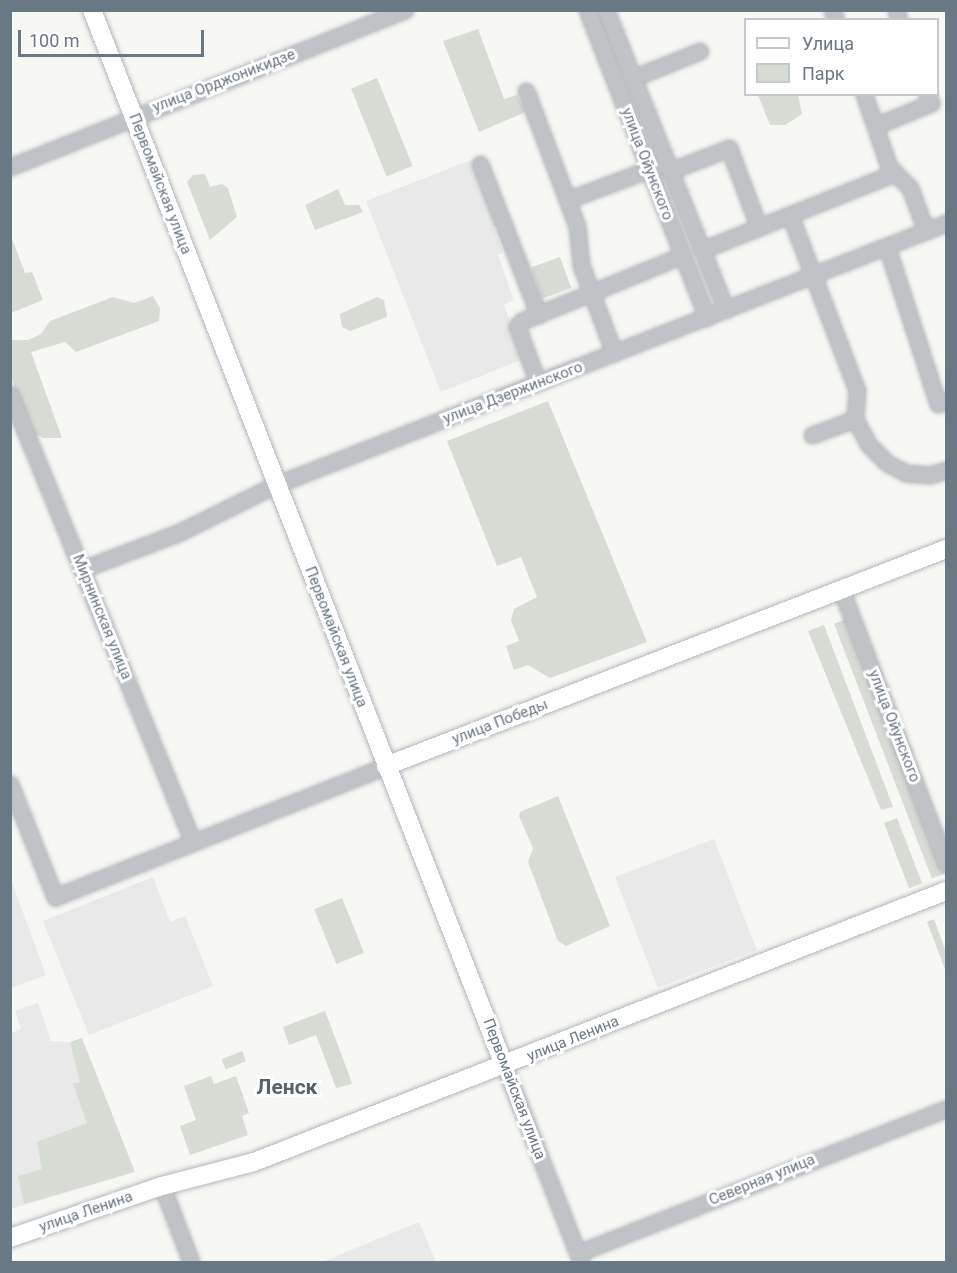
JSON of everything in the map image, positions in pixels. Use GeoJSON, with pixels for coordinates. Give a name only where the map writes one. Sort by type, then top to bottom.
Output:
{"type":"FeatureCollection","features":[{"type":"Feature","properties":{"kind":"main road","name":"Первомайская улица"},"geometry":{"type":"LineString","coordinates":[[92,10],[275,485],[504,1065]]}},
{"type":"Feature","properties":{"kind":"main road","name":"улица Победы"},"geometry":{"type":"LineString","coordinates":[[386,766],[946,549]]}},
{"type":"Feature","properties":{"kind":"main road","name":"улица Ленина"},"geometry":{"type":"LineString","coordinates":[[10,1238],[162,1186],[255,1162],[946,891]]}},
{"type":"Feature","properties":{"kind":"street","name":"улица Орджоникидзе"},"geometry":{"type":"LineString","coordinates":[[10,167],[405,10]]}},
{"type":"Feature","properties":{"kind":"street","name":"улица Ойунского"},"geometry":{"type":"LineString","coordinates":[[587,10],[707,317]]}},
{"type":"Feature","properties":{"kind":"street","name":"улица Ойунского"},"geometry":{"type":"LineString","coordinates":[[606,10],[726,310]]}},
{"type":"Feature","properties":{"kind":"street"},"geometry":{"type":"LineString","coordinates":[[633,78],[700,51]]}},
{"type":"Feature","properties":{"kind":"street"},"geometry":{"type":"LineString","coordinates":[[526,91],[577,226],[580,265],[614,353]]}},
{"type":"Feature","properties":{"kind":"street"},"geometry":{"type":"LineString","coordinates":[[865,96],[889,167],[910,188],[926,231]]}},
{"type":"Feature","properties":{"kind":"street"},"geometry":{"type":"LineString","coordinates":[[876,126],[931,103],[928,96]]}},
{"type":"Feature","properties":{"kind":"street"},"geometry":{"type":"LineString","coordinates":[[567,200],[650,169],[668,167],[729,148],[759,228]]}},
{"type":"Feature","properties":{"kind":"street"},"geometry":{"type":"LineString","coordinates":[[480,164],[539,315]]}},
{"type":"Feature","properties":{"kind":"street"},"geometry":{"type":"LineString","coordinates":[[702,250],[895,173]]}},
{"type":"Feature","properties":{"kind":"street"},"geometry":{"type":"LineString","coordinates":[[790,215],[815,275],[857,390],[855,419],[869,445],[887,463],[906,473],[930,475],[946,470]]}},
{"type":"Feature","properties":{"kind":"street","name":"улица Дзержинского"},"geometry":{"type":"LineString","coordinates":[[83,569],[178,533],[275,485],[946,223]]}},
{"type":"Feature","properties":{"kind":"street"},"geometry":{"type":"LineString","coordinates":[[887,247],[938,404],[946,401]]}},
{"type":"Feature","properties":{"kind":"street"},"geometry":{"type":"LineString","coordinates":[[538,383],[517,326],[683,255]]}},
{"type":"Feature","properties":{"kind":"street","name":"Мирнинская улица"},"geometry":{"type":"LineString","coordinates":[[10,394],[192,841]]}},
{"type":"Feature","properties":{"kind":"street"},"geometry":{"type":"LineString","coordinates":[[812,435],[855,419]]}},
{"type":"Feature","properties":{"kind":"street","name":"улица Ойунского"},"geometry":{"type":"LineString","coordinates":[[841,590],[946,864]]}},
{"type":"Feature","properties":{"kind":"street","name":"улица Победы"},"geometry":{"type":"LineString","coordinates":[[10,784],[55,897],[386,766]]}},
{"type":"Feature","properties":{"kind":"street","name":"Первомайская улица"},"geometry":{"type":"LineString","coordinates":[[504,1065],[580,1258]]}},
{"type":"Feature","properties":{"kind":"street","name":"Северная улица"},"geometry":{"type":"LineString","coordinates":[[580,1258],[946,1109]]}},
{"type":"Feature","properties":{"kind":"street"},"geometry":{"type":"LineString","coordinates":[[162,1186],[191,1263]]}},
{"type":"Feature","properties":{"kind":"shaded area"},"geometry":{"type":"Polygon","coordinates":[[[471,160],[496,225],[493,226],[503,253],[498,255],[514,300],[504,305],[523,359],[441,392],[366,201],[471,160]]]}},
{"type":"Feature","properties":{"kind":"shaded area"},"geometry":{"type":"Polygon","coordinates":[[[714,839],[757,950],[658,988],[615,877],[714,839]]]}},
{"type":"Feature","properties":{"kind":"shaded area"},"geometry":{"type":"Polygon","coordinates":[[[153,877],[170,922],[185,916],[213,986],[89,1035],[43,921],[153,877]]]}},
{"type":"Feature","properties":{"kind":"shaded area"},"geometry":{"type":"Polygon","coordinates":[[[11,880],[46,975],[10,988],[11,880]]]}},
{"type":"Feature","properties":{"kind":"shaded area"},"geometry":{"type":"Polygon","coordinates":[[[38,1003],[51,1041],[70,1042],[118,1177],[11,1209],[11,1033],[21,1029],[15,1011],[38,1003]]]}},
{"type":"Feature","properties":{"kind":"shaded area"},"geometry":{"type":"Polygon","coordinates":[[[419,1222],[436,1262],[322,1262],[419,1222]]]}},
{"type":"Feature","properties":{"kind":"green space"},"geometry":{"type":"Polygon","coordinates":[[[478,29],[504,99],[517,95],[526,112],[479,132],[443,41],[478,29]]]}},
{"type":"Feature","properties":{"kind":"green space"},"geometry":{"type":"Polygon","coordinates":[[[377,78],[413,166],[387,177],[351,88],[377,78]]]}},
{"type":"Feature","properties":{"kind":"green space"},"geometry":{"type":"Polygon","coordinates":[[[758,96],[798,96],[802,114],[785,125],[770,125],[758,96]]]}},
{"type":"Feature","properties":{"kind":"green space"},"geometry":{"type":"Polygon","coordinates":[[[205,174],[210,187],[222,184],[228,188],[237,217],[210,240],[187,182],[193,175],[205,174]]]}},
{"type":"Feature","properties":{"kind":"green space"},"geometry":{"type":"Polygon","coordinates":[[[338,189],[345,205],[359,205],[363,212],[315,230],[305,205],[338,189]]]}},
{"type":"Feature","properties":{"kind":"green space"},"geometry":{"type":"Polygon","coordinates":[[[11,236],[25,273],[32,272],[43,300],[11,313],[11,236]]]}},
{"type":"Feature","properties":{"kind":"green space"},"geometry":{"type":"Polygon","coordinates":[[[560,257],[571,288],[542,299],[531,268],[560,257]]]}},
{"type":"Feature","properties":{"kind":"green space"},"geometry":{"type":"Polygon","coordinates":[[[153,296],[160,308],[159,321],[76,352],[65,342],[31,352],[62,438],[43,438],[31,432],[11,377],[11,340],[28,340],[41,334],[50,321],[113,297],[134,303],[153,296]]]}},
{"type":"Feature","properties":{"kind":"green space"},"geometry":{"type":"Polygon","coordinates":[[[377,297],[384,300],[387,317],[350,331],[342,327],[340,314],[377,297]]]}},
{"type":"Feature","properties":{"kind":"green space"},"geometry":{"type":"Polygon","coordinates":[[[548,401],[647,642],[550,678],[528,665],[514,670],[506,646],[519,641],[511,620],[514,609],[537,597],[521,557],[497,566],[447,441],[548,401]]]}},
{"type":"Feature","properties":{"kind":"green space"},"geometry":{"type":"Polygon","coordinates":[[[849,618],[946,871],[946,873],[932,879],[834,624],[849,618]]]}},
{"type":"Feature","properties":{"kind":"green space"},"geometry":{"type":"Polygon","coordinates":[[[824,625],[893,807],[881,810],[808,631],[824,625]]]}},
{"type":"Feature","properties":{"kind":"green space"},"geometry":{"type":"Polygon","coordinates":[[[558,796],[610,926],[566,946],[558,941],[528,862],[533,848],[519,816],[520,812],[558,796]]]}},
{"type":"Feature","properties":{"kind":"green space"},"geometry":{"type":"Polygon","coordinates":[[[897,818],[922,883],[909,888],[884,823],[897,818]]]}},
{"type":"Feature","properties":{"kind":"green space"},"geometry":{"type":"Polygon","coordinates":[[[342,898],[364,953],[336,964],[314,909],[342,898]]]}},
{"type":"Feature","properties":{"kind":"green space"},"geometry":{"type":"Polygon","coordinates":[[[934,919],[946,952],[946,972],[927,922],[934,919]]]}},
{"type":"Feature","properties":{"kind":"green space"},"geometry":{"type":"Polygon","coordinates":[[[325,1011],[352,1084],[336,1088],[316,1035],[289,1045],[283,1027],[325,1011]]]}},
{"type":"Feature","properties":{"kind":"green space"},"geometry":{"type":"Polygon","coordinates":[[[82,1038],[135,1172],[24,1204],[18,1176],[42,1169],[37,1142],[87,1123],[73,1084],[80,1082],[70,1042],[82,1038]]]}},
{"type":"Feature","properties":{"kind":"green space"},"geometry":{"type":"Polygon","coordinates":[[[242,1051],[246,1061],[226,1069],[222,1059],[242,1051]]]}},
{"type":"Feature","properties":{"kind":"green space"},"geometry":{"type":"Polygon","coordinates":[[[211,1076],[214,1084],[236,1076],[249,1113],[242,1116],[248,1135],[190,1155],[180,1126],[196,1120],[184,1086],[211,1076]]]}},
{"type":"Feature","properties":{"kind":"district","name":"Ленск"},"geometry":{"type":"Point","coordinates":[287,1087]}}]}
